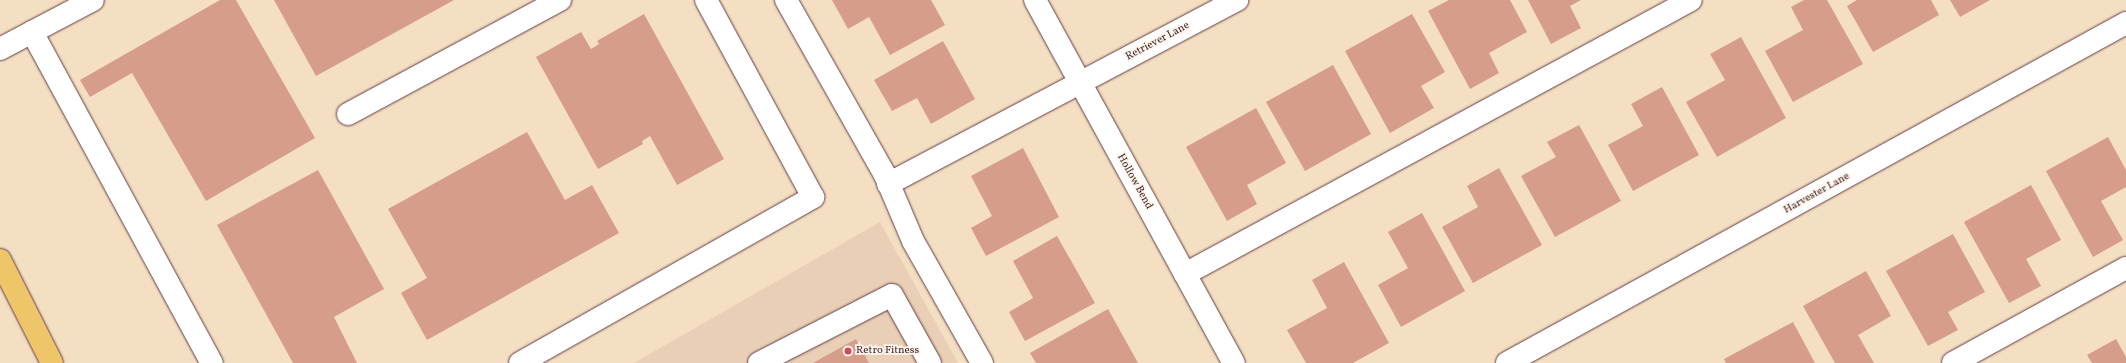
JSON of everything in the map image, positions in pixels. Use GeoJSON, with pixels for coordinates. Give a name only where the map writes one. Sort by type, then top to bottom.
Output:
{"type":"FeatureCollection","features":[{"type":"Feature","properties":{"kind":"main road"},"geometry":{"type":"LineString","coordinates":[[0,260],[52,363]]}},
{"type":"Feature","properties":{"kind":"street"},"geometry":{"type":"LineString","coordinates":[[0,49],[93,0]]}},
{"type":"Feature","properties":{"kind":"street"},"geometry":{"type":"LineString","coordinates":[[348,114],[560,0]]}},
{"type":"Feature","properties":{"kind":"street"},"geometry":{"type":"LineString","coordinates":[[520,363],[813,197],[706,0]]}},
{"type":"Feature","properties":{"kind":"street"},"geometry":{"type":"LineString","coordinates":[[786,0],[888,184],[913,240],[982,363]]}},
{"type":"Feature","properties":{"kind":"street","name":"Hollow Bend"},"geometry":{"type":"LineString","coordinates":[[1035,0],[1079,83],[1234,363]]}},
{"type":"Feature","properties":{"kind":"street","name":"Retriever Lane"},"geometry":{"type":"LineString","coordinates":[[888,184],[1237,0]]}},
{"type":"Feature","properties":{"kind":"street"},"geometry":{"type":"LineString","coordinates":[[1185,274],[1691,0]]}},
{"type":"Feature","properties":{"kind":"street","name":"Harvester Lane"},"geometry":{"type":"LineString","coordinates":[[1507,363],[2126,23]]}},
{"type":"Feature","properties":{"kind":"street"},"geometry":{"type":"LineString","coordinates":[[32,32],[212,363]]}},
{"type":"Feature","properties":{"kind":"street"},"geometry":{"type":"LineString","coordinates":[[1953,363],[2126,268]]}},
{"type":"Feature","properties":{"kind":"street"},"geometry":{"type":"LineString","coordinates":[[759,363],[892,295],[930,363]]}},
{"type":"Feature","properties":{"kind":"shaded area"},"geometry":{"type":"Polygon","coordinates":[[[880,222],[958,363],[634,363],[880,222]]]}},
{"type":"Feature","properties":{"kind":"building"},"geometry":{"type":"Polygon","coordinates":[[[220,0],[236,0],[315,138],[206,201],[132,73],[90,97],[80,80],[220,0]]]}},
{"type":"Feature","properties":{"kind":"building"},"geometry":{"type":"Polygon","coordinates":[[[274,0],[454,0],[316,76],[274,0]]]}},
{"type":"Feature","properties":{"kind":"building"},"geometry":{"type":"Polygon","coordinates":[[[832,0],[931,0],[945,25],[890,55],[869,17],[848,29],[832,0]]]}},
{"type":"Feature","properties":{"kind":"building"},"geometry":{"type":"Polygon","coordinates":[[[1449,0],[1510,0],[1527,32],[1489,53],[1499,73],[1470,89],[1428,11],[1449,0]]]}},
{"type":"Feature","properties":{"kind":"building"},"geometry":{"type":"Polygon","coordinates":[[[1528,0],[1581,0],[1570,6],[1581,28],[1551,44],[1528,0]]]}},
{"type":"Feature","properties":{"kind":"building"},"geometry":{"type":"Polygon","coordinates":[[[1804,0],[1827,0],[1863,64],[1793,102],[1765,51],[1803,30],[1791,7],[1804,0]]]}},
{"type":"Feature","properties":{"kind":"building"},"geometry":{"type":"Polygon","coordinates":[[[1857,0],[1931,0],[1939,15],[1873,52],[1847,6],[1857,0]]]}},
{"type":"Feature","properties":{"kind":"building"},"geometry":{"type":"Polygon","coordinates":[[[1950,0],[1990,0],[1960,17],[1950,0]]]}},
{"type":"Feature","properties":{"kind":"building"},"geometry":{"type":"Polygon","coordinates":[[[644,14],[724,159],[677,185],[650,136],[642,141],[643,144],[598,169],[536,57],[581,32],[591,49],[599,44],[597,41],[644,14]]]}},
{"type":"Feature","properties":{"kind":"building"},"geometry":{"type":"Polygon","coordinates":[[[1412,14],[1445,72],[1421,86],[1434,108],[1390,133],[1345,51],[1412,14]]]}},
{"type":"Feature","properties":{"kind":"building"},"geometry":{"type":"Polygon","coordinates":[[[1741,37],[1786,118],[1717,157],[1686,102],[1725,80],[1710,54],[1741,37]]]}},
{"type":"Feature","properties":{"kind":"building"},"geometry":{"type":"Polygon","coordinates":[[[943,41],[975,99],[931,124],[917,98],[892,111],[874,80],[943,41]]]}},
{"type":"Feature","properties":{"kind":"building"},"geometry":{"type":"Polygon","coordinates":[[[1333,65],[1371,134],[1305,171],[1266,102],[1333,65]]]}},
{"type":"Feature","properties":{"kind":"building"},"geometry":{"type":"Polygon","coordinates":[[[1662,87],[1699,155],[1633,191],[1608,145],[1643,126],[1631,104],[1662,87]]]}},
{"type":"Feature","properties":{"kind":"building"},"geometry":{"type":"Polygon","coordinates":[[[1256,108],[1286,163],[1247,185],[1257,204],[1227,221],[1186,147],[1256,108]]]}},
{"type":"Feature","properties":{"kind":"building"},"geometry":{"type":"Polygon","coordinates":[[[1579,125],[1621,201],[1555,237],[1521,176],[1556,157],[1547,142],[1579,125]]]}},
{"type":"Feature","properties":{"kind":"building"},"geometry":{"type":"Polygon","coordinates":[[[527,132],[565,200],[592,185],[619,233],[427,340],[401,293],[427,278],[388,209],[527,132]]]}},
{"type":"Feature","properties":{"kind":"building"},"geometry":{"type":"Polygon","coordinates":[[[2108,137],[2126,170],[2126,187],[2101,201],[2123,240],[2093,257],[2046,171],[2108,137]]]}},
{"type":"Feature","properties":{"kind":"building"},"geometry":{"type":"Polygon","coordinates":[[[1023,148],[1059,217],[986,256],[971,228],[992,216],[971,176],[1023,148]]]}},
{"type":"Feature","properties":{"kind":"building"},"geometry":{"type":"Polygon","coordinates":[[[1499,168],[1542,245],[1473,283],[1442,227],[1478,207],[1467,186],[1499,168]]]}},
{"type":"Feature","properties":{"kind":"building"},"geometry":{"type":"Polygon","coordinates":[[[318,170],[384,289],[334,317],[357,363],[293,363],[217,225],[318,170]]]}},
{"type":"Feature","properties":{"kind":"building"},"geometry":{"type":"Polygon","coordinates":[[[2031,185],[2061,240],[2026,259],[2041,286],[2009,303],[1964,222],[2031,185]]]}},
{"type":"Feature","properties":{"kind":"building"},"geometry":{"type":"Polygon","coordinates":[[[1422,213],[1465,291],[1401,327],[1378,285],[1408,268],[1388,232],[1422,213]]]}},
{"type":"Feature","properties":{"kind":"building"},"geometry":{"type":"Polygon","coordinates":[[[1953,234],[1985,292],[1948,312],[1958,330],[1928,346],[1886,271],[1953,234]]]}},
{"type":"Feature","properties":{"kind":"building"},"geometry":{"type":"Polygon","coordinates":[[[1057,236],[1095,303],[1025,341],[1009,312],[1033,298],[1013,261],[1057,236]]]}},
{"type":"Feature","properties":{"kind":"building"},"geometry":{"type":"Polygon","coordinates":[[[1344,262],[1389,343],[1353,363],[1306,363],[1287,330],[1327,308],[1312,280],[1344,262]]]}},
{"type":"Feature","properties":{"kind":"building"},"geometry":{"type":"Polygon","coordinates":[[[1866,271],[1891,316],[1858,335],[1874,363],[1835,363],[1803,306],[1866,271]]]}},
{"type":"Feature","properties":{"kind":"building"},"geometry":{"type":"Polygon","coordinates":[[[1108,309],[1138,363],[1036,363],[1030,353],[1108,309]]]}},
{"type":"Feature","properties":{"kind":"building"},"geometry":{"type":"Polygon","coordinates":[[[1793,322],[1815,363],[1726,363],[1724,359],[1793,322]]]}},
{"type":"Feature","properties":{"kind":"building","name":"Retro Fitness"},"geometry":{"type":"Polygon","coordinates":[[[856,339],[869,363],[813,363],[856,339]]]}},
{"type":"Feature","properties":{"kind":"building"},"geometry":{"type":"Polygon","coordinates":[[[2116,339],[2126,357],[2126,363],[2092,363],[2087,355],[2116,339]]]}},
{"type":"Feature","properties":{"kind":"place","name":"Retro Fitness"},"geometry":{"type":"Point","coordinates":[848,351]}}]}
